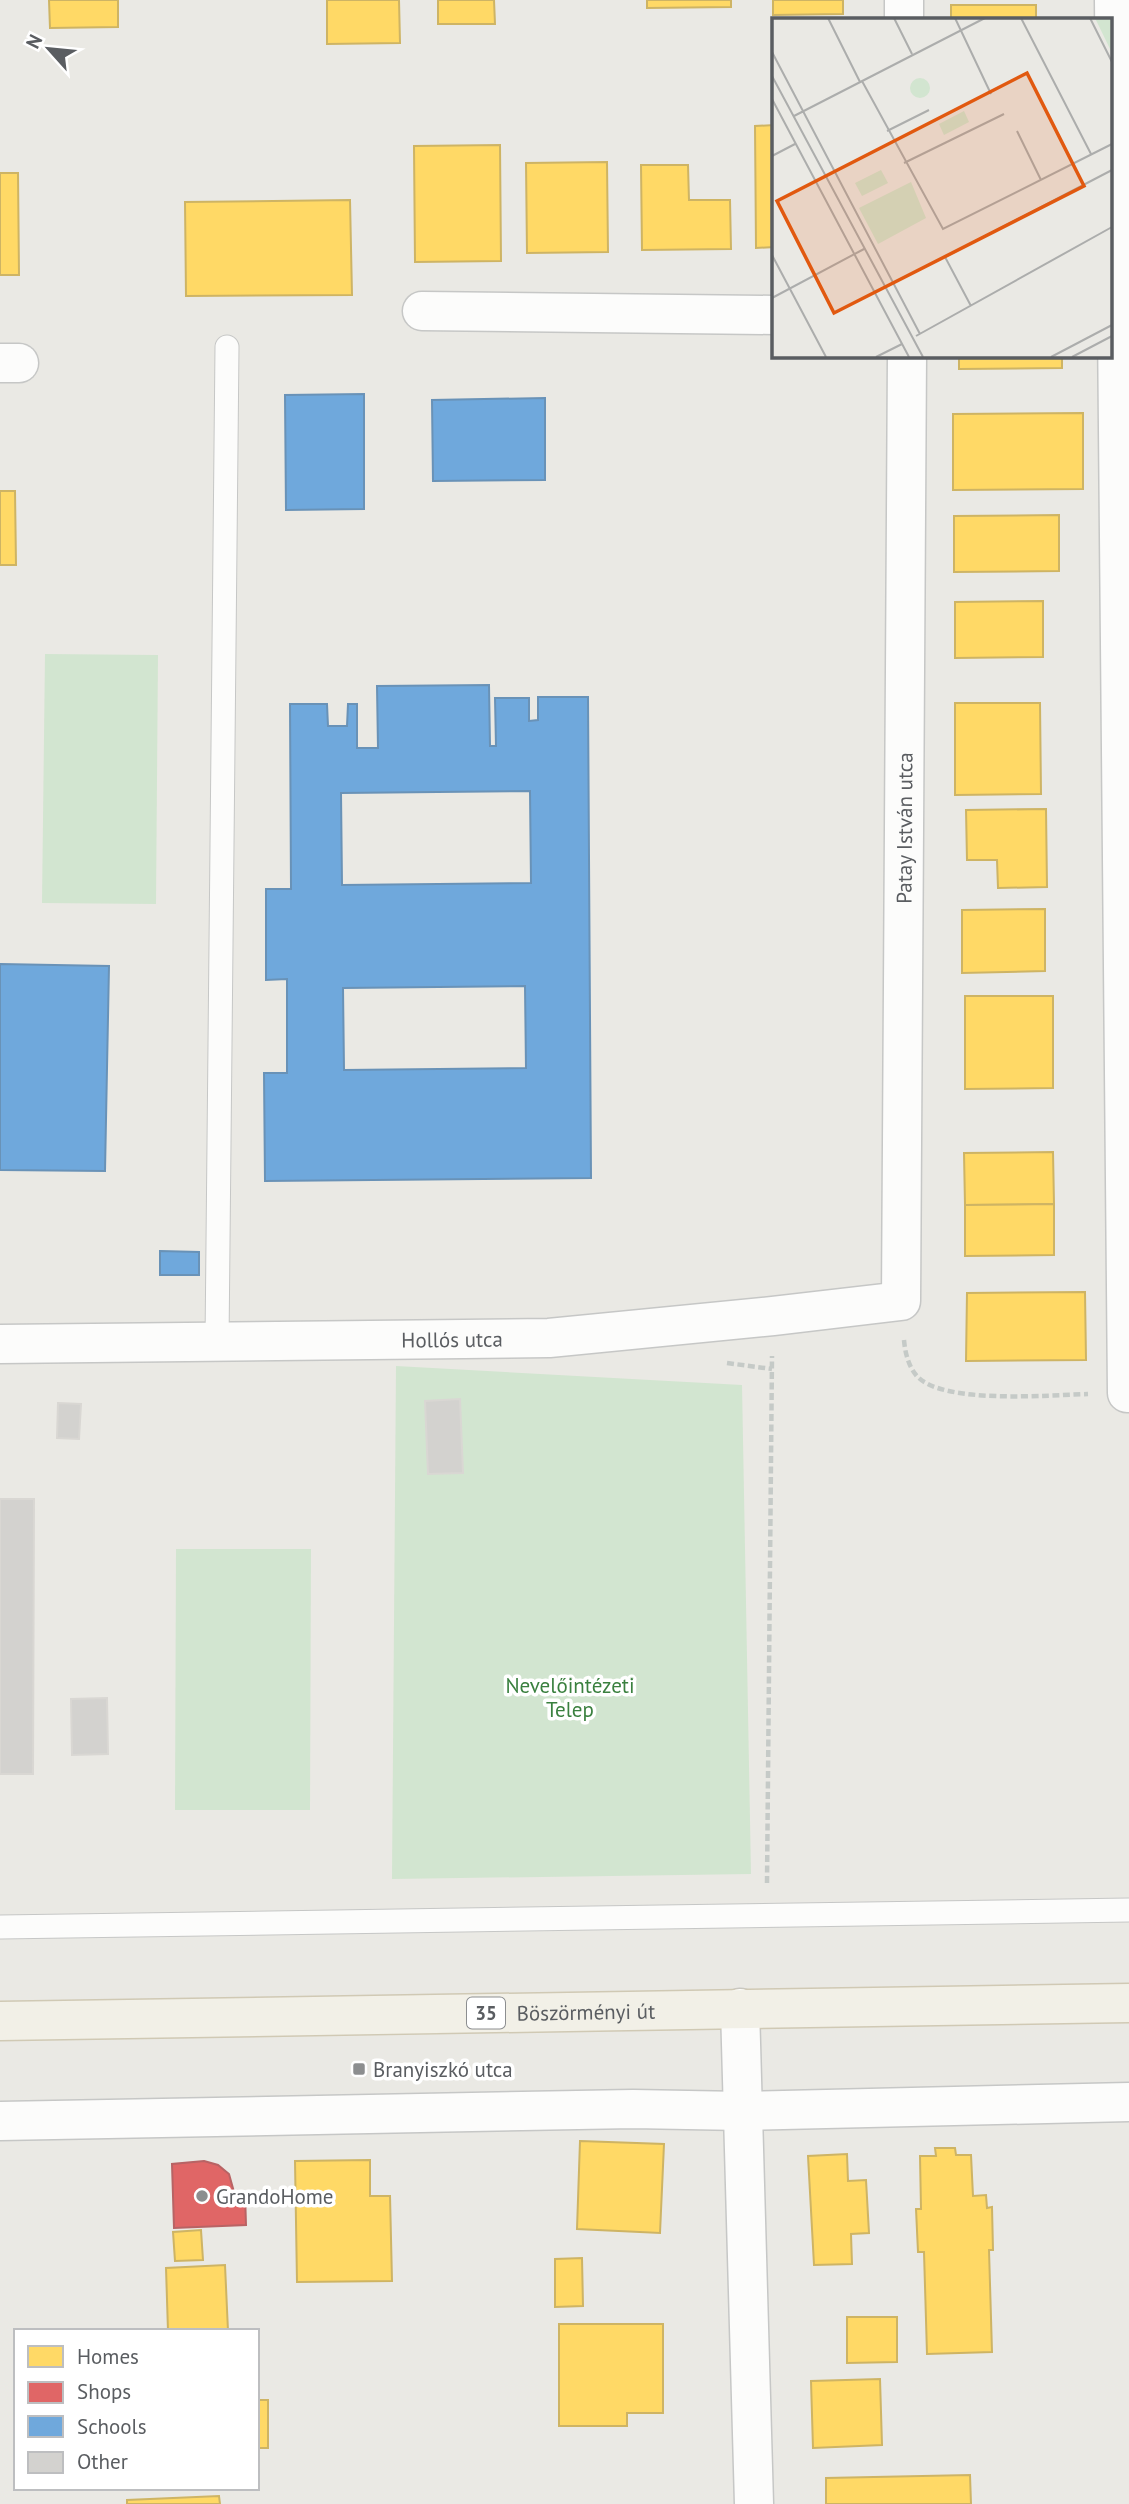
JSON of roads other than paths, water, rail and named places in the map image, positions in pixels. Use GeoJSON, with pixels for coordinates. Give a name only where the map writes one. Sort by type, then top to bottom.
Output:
{"type":"FeatureCollection","features":[{"type":"Feature","properties":{"kind":"main road","name":"Böszörményi út"},"geometry":{"type":"LineString","coordinates":[[0,2021],[1129,2003]]}},
{"type":"Feature","properties":{"kind":"street"},"geometry":{"type":"LineString","coordinates":[[904,0],[904,18]]}},
{"type":"Feature","properties":{"kind":"street"},"geometry":{"type":"LineString","coordinates":[[1114,0],[1128,1393]]}},
{"type":"Feature","properties":{"kind":"street"},"geometry":{"type":"LineString","coordinates":[[422,311],[772,315]]}},
{"type":"Feature","properties":{"kind":"street","name":"Patay István utca"},"geometry":{"type":"LineString","coordinates":[[901,1301],[907,357]]}},
{"type":"Feature","properties":{"kind":"street","name":"Hollós utca"},"geometry":{"type":"LineString","coordinates":[[0,1344],[549,1338],[901,1301]]}},
{"type":"Feature","properties":{"kind":"street"},"geometry":{"type":"LineString","coordinates":[[740,2008],[754,2504]]}},
{"type":"Feature","properties":{"kind":"street"},"geometry":{"type":"LineString","coordinates":[[0,2121],[633,2109],[742,2111],[1129,2102]]}},
{"type":"Feature","properties":{"kind":"lane"},"geometry":{"type":"LineString","coordinates":[[217,1343],[227,347]]}},
{"type":"Feature","properties":{"kind":"lane"},"geometry":{"type":"LineString","coordinates":[[0,1927],[1129,1910]]}},
{"type":"Feature","properties":{"kind":"place","name":"Branyiszkó utca"},"geometry":{"type":"Point","coordinates":[359,2069]}},
{"type":"Feature","properties":{"kind":"place","name":"GrandoHome"},"geometry":{"type":"Point","coordinates":[202,2196]}},
{"type":"Feature","properties":{"kind":"park label","name":"Nevelőintézeti Telep"},"geometry":{"type":"Point","coordinates":[570,1697]}}]}
